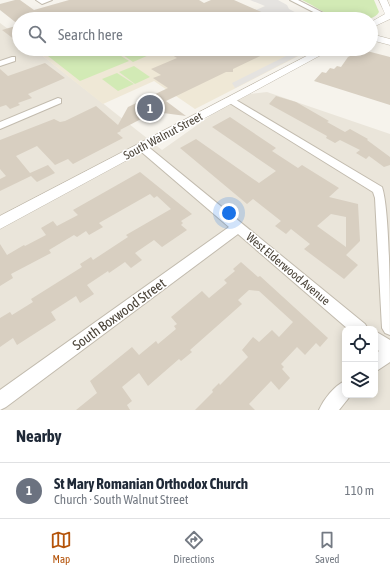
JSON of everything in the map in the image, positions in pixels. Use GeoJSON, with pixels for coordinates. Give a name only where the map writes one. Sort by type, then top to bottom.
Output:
{"type":"FeatureCollection","features":[{"type":"Feature","properties":{"kind":"street"},"geometry":{"type":"LineString","coordinates":[[40,1],[49,0]]}},
{"type":"Feature","properties":{"kind":"street"},"geometry":{"type":"LineString","coordinates":[[293,0],[318,12]]}},
{"type":"Feature","properties":{"kind":"street"},"geometry":{"type":"LineString","coordinates":[[378,22],[390,16],[383,0]]}},
{"type":"Feature","properties":{"kind":"street"},"geometry":{"type":"LineString","coordinates":[[378,39],[390,42]]}},
{"type":"Feature","properties":{"kind":"street","name":"South Walnut Street"},"geometry":{"type":"LineString","coordinates":[[0,223],[314,56]]}},
{"type":"Feature","properties":{"kind":"street"},"geometry":{"type":"LineString","coordinates":[[0,64],[12,59]]}},
{"type":"Feature","properties":{"kind":"street"},"geometry":{"type":"LineString","coordinates":[[231,100],[368,183],[380,194],[390,328]]}},
{"type":"Feature","properties":{"kind":"street"},"geometry":{"type":"LineString","coordinates":[[0,126],[58,101]]}},
{"type":"Feature","properties":{"kind":"street","name":"West Elderwood Avenue"},"geometry":{"type":"LineString","coordinates":[[142,147],[356,326]]}},
{"type":"Feature","properties":{"kind":"street","name":"South Boxwood Street"},"geometry":{"type":"LineString","coordinates":[[0,401],[238,227]]}},
{"type":"Feature","properties":{"kind":"street"},"geometry":{"type":"LineString","coordinates":[[378,341],[390,349]]}},
{"type":"Feature","properties":{"kind":"street"},"geometry":{"type":"LineString","coordinates":[[378,362],[390,352]]}},
{"type":"Feature","properties":{"kind":"street"},"geometry":{"type":"LineString","coordinates":[[328,410],[342,394]]}},
{"type":"Feature","properties":{"kind":"shaded area"},"geometry":{"type":"Polygon","coordinates":[[[250,0],[278,0],[295,12],[252,12],[265,6],[250,0]]]}},
{"type":"Feature","properties":{"kind":"shaded area"},"geometry":{"type":"Polygon","coordinates":[[[0,23],[12,32],[12,56],[43,56],[162,150],[217,111],[250,94],[267,92],[390,134],[390,410],[0,410],[0,23]]]}},
{"type":"Feature","properties":{"kind":"shaded area"},"geometry":{"type":"Polygon","coordinates":[[[43,56],[298,56],[195,109],[154,81],[103,104],[43,56]]]}},
{"type":"Feature","properties":{"kind":"shaded area"},"geometry":{"type":"Polygon","coordinates":[[[286,56],[297,56],[235,88],[232,83],[286,56]]]}},
{"type":"Feature","properties":{"kind":"green space"},"geometry":{"type":"Polygon","coordinates":[[[302,0],[374,0],[379,12],[378,13],[324,12],[302,0]]]}},
{"type":"Feature","properties":{"kind":"green space"},"geometry":{"type":"Polygon","coordinates":[[[48,56],[121,56],[129,61],[80,81],[48,56]]]}},
{"type":"Feature","properties":{"kind":"green space"},"geometry":{"type":"Polygon","coordinates":[[[124,56],[147,56],[133,62],[124,56]]]}},
{"type":"Feature","properties":{"kind":"green space"},"geometry":{"type":"Polygon","coordinates":[[[134,66],[150,77],[135,84],[119,72],[134,66]]]}},
{"type":"Feature","properties":{"kind":"green space"},"geometry":{"type":"Polygon","coordinates":[[[117,73],[134,84],[118,91],[102,79],[117,73]]]}},
{"type":"Feature","properties":{"kind":"building"},"geometry":{"type":"Polygon","coordinates":[[[20,0],[34,10],[69,0],[199,0],[204,3],[211,0],[234,0],[261,12],[12,12],[12,19],[0,10],[0,4],[20,0]]]}},
{"type":"Feature","properties":{"kind":"building"},"geometry":{"type":"Polygon","coordinates":[[[12,27],[12,38],[2,30],[12,27]]]}},
{"type":"Feature","properties":{"kind":"building"},"geometry":{"type":"Polygon","coordinates":[[[378,54],[390,57],[390,105],[314,81],[322,72],[326,73],[330,68],[334,69],[337,66],[341,67],[348,57],[378,56],[378,54]]]}},
{"type":"Feature","properties":{"kind":"building"},"geometry":{"type":"Polygon","coordinates":[[[174,56],[260,56],[233,69],[233,72],[226,72],[166,101],[186,116],[163,113],[146,121],[141,119],[117,133],[123,138],[73,164],[68,159],[55,165],[37,146],[16,156],[30,173],[48,165],[55,173],[37,182],[31,176],[0,191],[0,179],[6,176],[0,169],[0,140],[54,119],[60,122],[65,121],[96,106],[118,125],[128,107],[168,88],[153,78],[161,75],[151,69],[177,58],[174,56]]]}},
{"type":"Feature","properties":{"kind":"building"},"geometry":{"type":"Polygon","coordinates":[[[45,63],[65,78],[28,94],[32,98],[18,103],[20,105],[10,109],[6,105],[0,107],[0,69],[8,76],[45,63]]]}},
{"type":"Feature","properties":{"kind":"building"},"geometry":{"type":"Polygon","coordinates":[[[276,96],[296,102],[345,132],[350,129],[368,139],[367,140],[390,157],[390,165],[384,167],[369,156],[366,159],[356,153],[360,150],[340,140],[335,143],[326,138],[327,136],[269,104],[276,96]]]}},
{"type":"Feature","properties":{"kind":"building"},"geometry":{"type":"Polygon","coordinates":[[[230,117],[276,148],[272,151],[298,168],[302,165],[339,188],[329,197],[358,204],[360,241],[346,255],[358,265],[344,279],[304,249],[310,244],[291,229],[286,234],[275,226],[281,221],[253,199],[247,204],[180,148],[196,139],[259,183],[276,171],[212,127],[230,117]],[[331,214],[317,226],[346,247],[346,217],[331,214]]]}},
{"type":"Feature","properties":{"kind":"building"},"geometry":{"type":"Polygon","coordinates":[[[140,172],[192,214],[181,221],[183,223],[181,225],[187,230],[162,247],[154,240],[135,253],[142,260],[131,268],[125,262],[87,285],[94,294],[80,303],[76,296],[51,312],[56,320],[17,345],[13,338],[0,347],[0,318],[10,312],[12,315],[33,302],[31,299],[82,267],[80,264],[91,257],[93,260],[128,237],[126,235],[171,209],[157,196],[154,198],[150,194],[99,223],[103,227],[89,235],[86,231],[77,237],[74,235],[49,250],[51,253],[11,274],[13,278],[0,286],[0,244],[7,255],[24,245],[25,246],[46,235],[41,228],[53,221],[57,226],[78,215],[73,210],[140,172]]]}},
{"type":"Feature","properties":{"kind":"building"},"geometry":{"type":"Polygon","coordinates":[[[241,262],[258,277],[260,276],[328,338],[320,347],[316,343],[305,355],[297,347],[281,364],[284,367],[282,369],[290,378],[279,390],[271,381],[249,404],[255,410],[195,410],[213,392],[212,390],[219,383],[220,385],[248,357],[242,350],[253,337],[259,342],[272,330],[279,337],[293,322],[259,291],[249,290],[238,300],[242,304],[190,350],[192,352],[181,361],[179,359],[148,386],[139,373],[122,387],[132,401],[127,405],[130,410],[76,410],[97,393],[90,381],[132,347],[139,355],[156,341],[158,344],[176,329],[174,326],[177,324],[171,317],[202,291],[209,298],[227,283],[224,280],[235,271],[233,269],[241,262]]]}},
{"type":"Feature","properties":{"kind":"place","name":"St Mary Romanian Orthodox Church"},"geometry":{"type":"Point","coordinates":[150,108]}}]}
